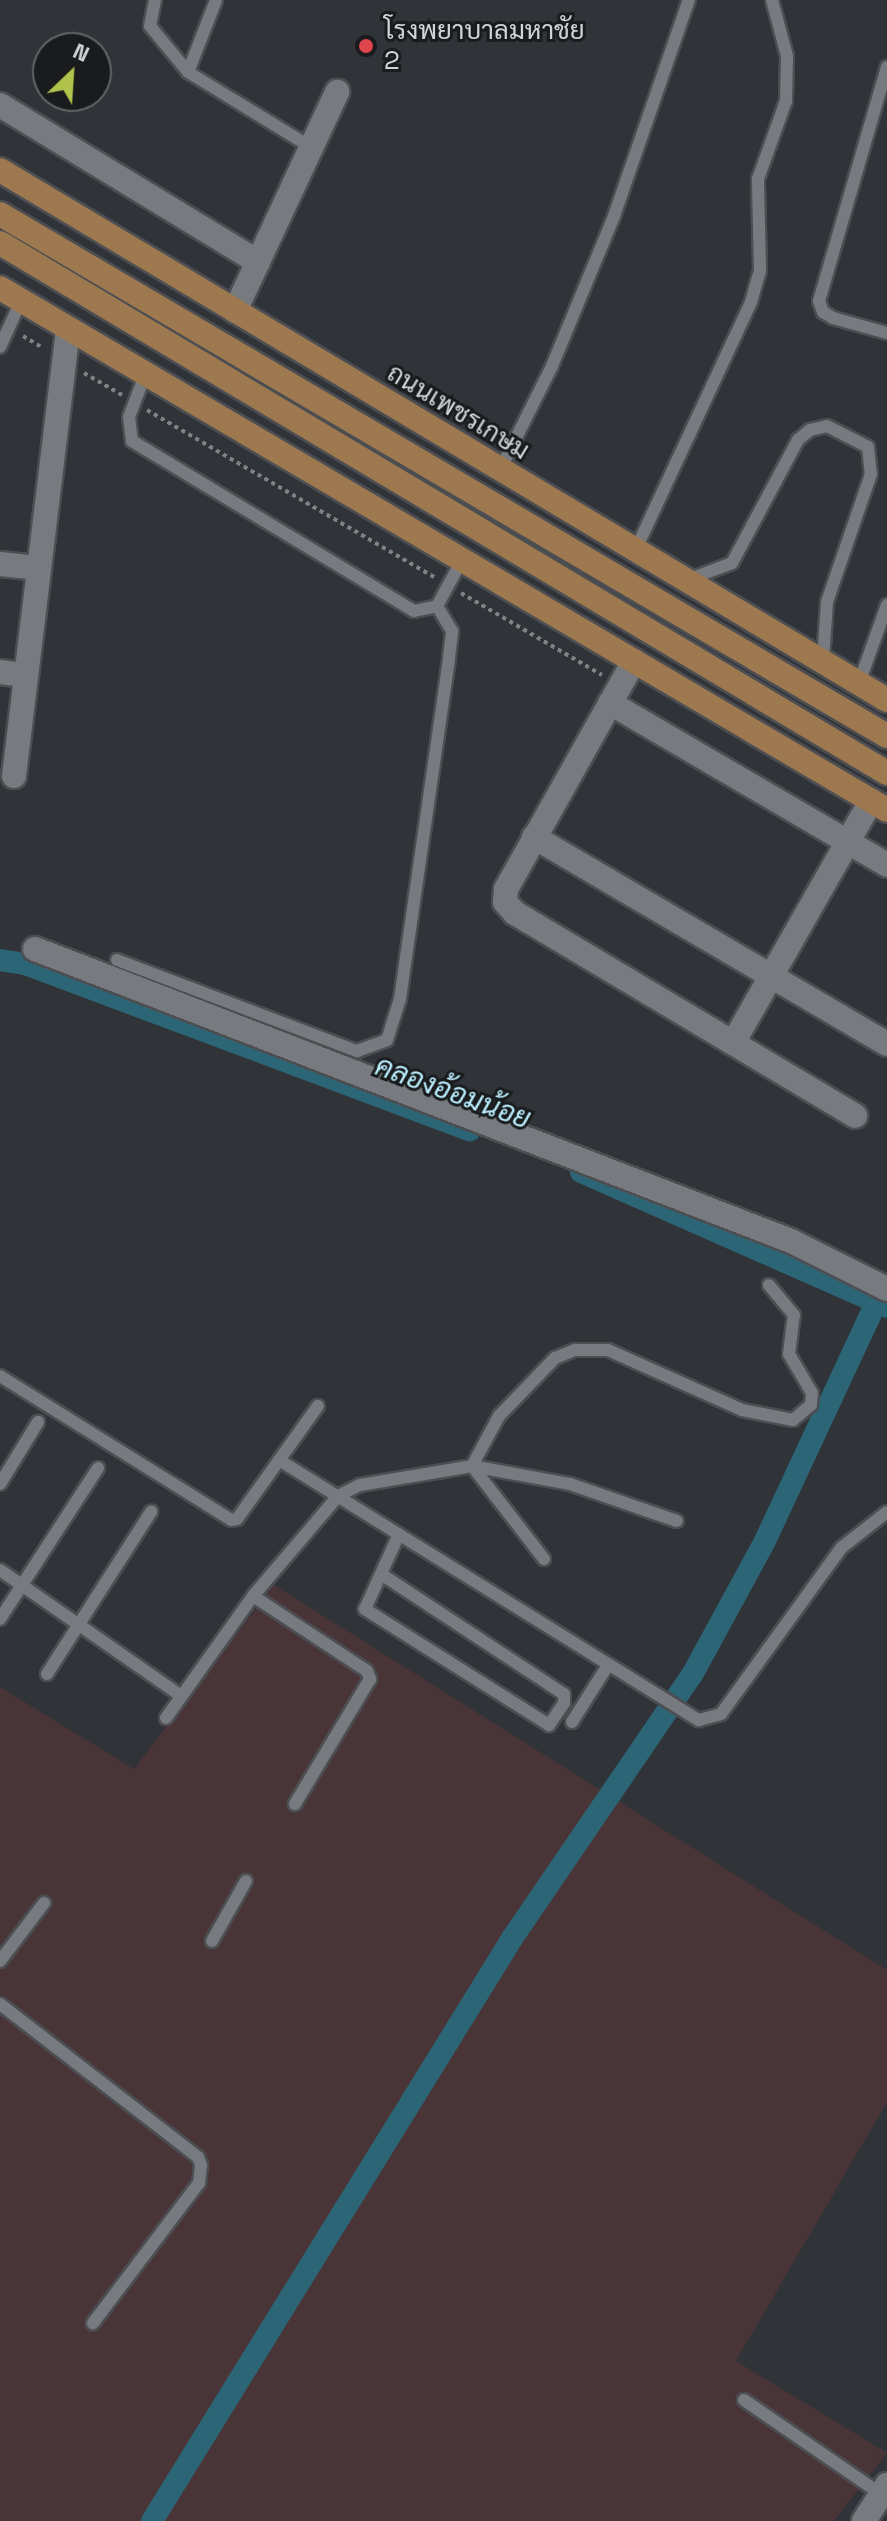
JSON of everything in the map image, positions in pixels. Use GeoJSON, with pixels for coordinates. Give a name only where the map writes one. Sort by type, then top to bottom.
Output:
{"type":"FeatureCollection","features":[{"type":"Feature","properties":{"kind":"main road","name":"ถนนเพชรเกษม"},"geometry":{"type":"LineString","coordinates":[[0,170],[887,700]]}},
{"type":"Feature","properties":{"kind":"main road"},"geometry":{"type":"LineString","coordinates":[[0,214],[103,290],[887,773]]}},
{"type":"Feature","properties":{"kind":"main road"},"geometry":{"type":"LineString","coordinates":[[0,243],[103,290],[887,736]]}},
{"type":"Feature","properties":{"kind":"main road"},"geometry":{"type":"LineString","coordinates":[[0,288],[879,806]]}},
{"type":"Feature","properties":{"kind":"street"},"geometry":{"type":"LineString","coordinates":[[235,311],[337,92]]}},
{"type":"Feature","properties":{"kind":"street"},"geometry":{"type":"LineString","coordinates":[[0,105],[258,262]]}},
{"type":"Feature","properties":{"kind":"street"},"geometry":{"type":"LineString","coordinates":[[14,776],[68,329]]}},
{"type":"Feature","properties":{"kind":"street"},"geometry":{"type":"LineString","coordinates":[[0,564],[37,568]]}},
{"type":"Feature","properties":{"kind":"street"},"geometry":{"type":"LineString","coordinates":[[634,661],[506,889],[505,902],[515,913],[855,1116]]}},
{"type":"Feature","properties":{"kind":"street"},"geometry":{"type":"LineString","coordinates":[[0,672],[25,675]]}},
{"type":"Feature","properties":{"kind":"street"},"geometry":{"type":"LineString","coordinates":[[610,703],[887,865]]}},
{"type":"Feature","properties":{"kind":"street"},"geometry":{"type":"LineString","coordinates":[[733,1043],[848,842],[879,806]]}},
{"type":"Feature","properties":{"kind":"street"},"geometry":{"type":"LineString","coordinates":[[534,837],[887,1044]]}},
{"type":"Feature","properties":{"kind":"street"},"geometry":{"type":"LineString","coordinates":[[35,949],[791,1241],[887,1289]]}},
{"type":"Feature","properties":{"kind":"lane"},"geometry":{"type":"LineString","coordinates":[[155,0],[150,26],[188,72],[311,147]]}},
{"type":"Feature","properties":{"kind":"lane"},"geometry":{"type":"LineString","coordinates":[[188,72],[216,0]]}},
{"type":"Feature","properties":{"kind":"lane"},"geometry":{"type":"LineString","coordinates":[[500,470],[552,366],[614,216],[689,0]]}},
{"type":"Feature","properties":{"kind":"lane"},"geometry":{"type":"LineString","coordinates":[[635,552],[751,302],[760,270],[758,179],[786,101],[787,56],[772,0]]}},
{"type":"Feature","properties":{"kind":"lane"},"geometry":{"type":"LineString","coordinates":[[887,67],[819,301],[823,312],[833,318],[887,333]]}},
{"type":"Feature","properties":{"kind":"lane"},"geometry":{"type":"LineString","coordinates":[[0,347],[21,301]]}},
{"type":"Feature","properties":{"kind":"lane"},"geometry":{"type":"LineString","coordinates":[[145,375],[129,417],[132,441],[414,611],[437,606],[462,560]]}},
{"type":"Feature","properties":{"kind":"lane"},"geometry":{"type":"LineString","coordinates":[[684,581],[732,563],[798,440],[810,430],[827,426],[868,447],[871,474],[827,602],[823,663]]}},
{"type":"Feature","properties":{"kind":"lane"},"geometry":{"type":"LineString","coordinates":[[859,683],[887,605]]}},
{"type":"Feature","properties":{"kind":"lane"},"geometry":{"type":"LineString","coordinates":[[117,960],[357,1051],[387,1040],[400,999],[452,631],[437,606]]}},
{"type":"Feature","properties":{"kind":"lane"},"geometry":{"type":"LineString","coordinates":[[472,1466],[499,1416],[531,1378],[575,1350],[608,1350],[742,1410],[793,1420],[811,1405],[812,1393],[789,1354],[794,1315],[769,1285]]}},
{"type":"Feature","properties":{"kind":"lane"},"geometry":{"type":"LineString","coordinates":[[0,1376],[224,1518],[237,1519],[318,1406]]}},
{"type":"Feature","properties":{"kind":"lane"},"geometry":{"type":"LineString","coordinates":[[0,1484],[38,1422]]}},
{"type":"Feature","properties":{"kind":"lane"},"geometry":{"type":"LineString","coordinates":[[279,1460],[699,1720],[721,1714],[841,1548],[887,1512]]}},
{"type":"Feature","properties":{"kind":"lane"},"geometry":{"type":"LineString","coordinates":[[472,1466],[544,1559]]}},
{"type":"Feature","properties":{"kind":"lane"},"geometry":{"type":"LineString","coordinates":[[166,1718],[253,1596],[338,1496],[360,1485],[472,1466],[570,1484],[677,1521]]}},
{"type":"Feature","properties":{"kind":"lane"},"geometry":{"type":"LineString","coordinates":[[0,1619],[98,1468]]}},
{"type":"Feature","properties":{"kind":"lane"},"geometry":{"type":"LineString","coordinates":[[47,1674],[151,1512]]}},
{"type":"Feature","properties":{"kind":"lane"},"geometry":{"type":"LineString","coordinates":[[381,1574],[564,1694],[564,1703],[549,1725],[365,1609],[399,1534]]}},
{"type":"Feature","properties":{"kind":"lane"},"geometry":{"type":"LineString","coordinates":[[0,1570],[181,1696]]}},
{"type":"Feature","properties":{"kind":"lane"},"geometry":{"type":"LineString","coordinates":[[253,1596],[367,1671],[370,1679],[295,1804]]}},
{"type":"Feature","properties":{"kind":"lane"},"geometry":{"type":"LineString","coordinates":[[572,1722],[608,1665]]}},
{"type":"Feature","properties":{"kind":"lane"},"geometry":{"type":"LineString","coordinates":[[212,1941],[246,1881]]}},
{"type":"Feature","properties":{"kind":"lane"},"geometry":{"type":"LineString","coordinates":[[0,1961],[44,1903]]}},
{"type":"Feature","properties":{"kind":"lane"},"geometry":{"type":"LineString","coordinates":[[0,2004],[198,2157],[201,2165],[199,2183],[93,2323]]}},
{"type":"Feature","properties":{"kind":"lane"},"geometry":{"type":"LineString","coordinates":[[744,2400],[876,2507]]}},
{"type":"Feature","properties":{"kind":"shaded area"},"geometry":{"type":"Polygon","coordinates":[[[274,1585],[887,1970],[887,2102],[736,2361],[887,2453],[834,2521],[0,2521],[0,1687],[134,1769],[274,1585]]]}},
{"type":"Feature","properties":{"kind":"waterway","name":"คลองอ้อมน้อย"},"geometry":{"type":"LineString","coordinates":[[0,960],[25,964],[470,1130]]}},
{"type":"Feature","properties":{"kind":"waterway","name":"คลองอ้อมน้อย"},"geometry":{"type":"LineString","coordinates":[[581,1172],[887,1307]]}},
{"type":"Feature","properties":{"kind":"waterway"},"geometry":{"type":"LineString","coordinates":[[152,2521],[513,1937],[692,1675],[764,1543],[876,1303]]}},
{"type":"Feature","properties":{"kind":"place","name":"โรงพยาบาลมหาชัย 2"},"geometry":{"type":"Point","coordinates":[366,46]}}]}
